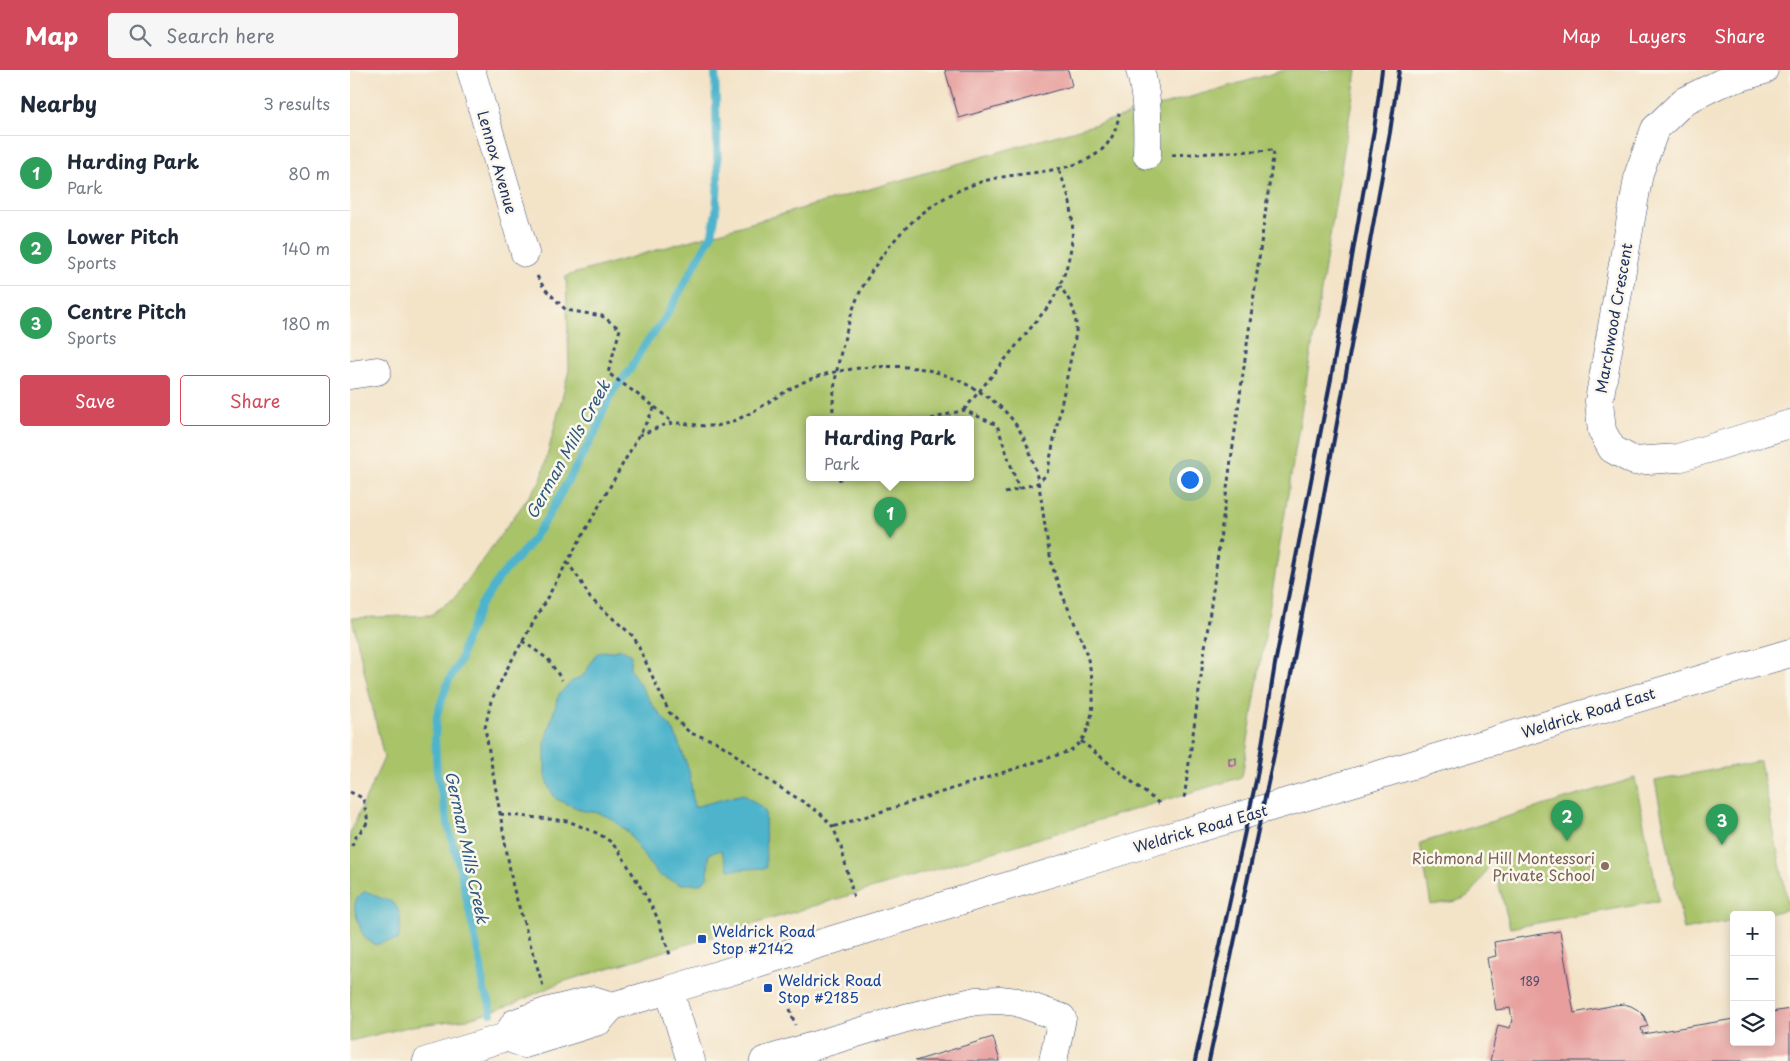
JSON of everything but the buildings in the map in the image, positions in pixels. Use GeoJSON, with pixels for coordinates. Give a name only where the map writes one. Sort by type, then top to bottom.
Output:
{"type":"FeatureCollection","features":[{"type":"Feature","properties":{"kind":"street","name":"Lennox Avenue"},"geometry":{"type":"LineString","coordinates":[[471,70],[525,253]]}},
{"type":"Feature","properties":{"kind":"street"},"geometry":{"type":"LineString","coordinates":[[1140,70],[1144,83],[1148,136],[1147,155]]}},
{"type":"Feature","properties":{"kind":"street","name":"Marchwood Crescent"},"geometry":{"type":"LineString","coordinates":[[1764,70],[1721,83],[1684,101],[1655,130],[1639,173],[1599,402],[1602,431],[1612,449],[1634,460],[1678,458],[1790,424]]}},
{"type":"Feature","properties":{"kind":"street"},"geometry":{"type":"LineString","coordinates":[[350,374],[377,371]]}},
{"type":"Feature","properties":{"kind":"street","name":"Weldrick Road East"},"geometry":{"type":"LineString","coordinates":[[427,1061],[506,1037],[526,1044],[599,1021],[612,1006],[1144,844],[1790,652]]}},
{"type":"Feature","properties":{"kind":"street"},"geometry":{"type":"LineString","coordinates":[[669,990],[691,1061]]}},
{"type":"Feature","properties":{"kind":"street"},"geometry":{"type":"LineString","coordinates":[[764,1061],[909,1017],[976,1001],[1000,1000],[1026,1004],[1062,1018],[1053,1061]]}},
{"type":"Feature","properties":{"kind":"path"},"geometry":{"type":"LineString","coordinates":[[833,416],[836,371],[846,331],[860,292],[881,256],[908,225],[940,200],[978,183],[1079,163],[1098,152],[1110,141],[1118,127],[1119,110]]}},
{"type":"Feature","properties":{"kind":"path"},"geometry":{"type":"LineString","coordinates":[[1147,155],[1274,150],[1184,798]]}},
{"type":"Feature","properties":{"kind":"path"},"geometry":{"type":"LineString","coordinates":[[942,416],[964,410],[1051,303],[1060,286],[1068,268],[1072,244],[1072,221],[1069,198],[1058,168]]}},
{"type":"Feature","properties":{"kind":"path"},"geometry":{"type":"LineString","coordinates":[[525,253],[544,288],[566,310],[602,316],[620,329],[608,373],[656,407],[673,422]]}},
{"type":"Feature","properties":{"kind":"path"},"geometry":{"type":"LineString","coordinates":[[1005,493],[1038,483],[1047,474],[1076,333],[1076,318],[1072,304],[1060,286]]}},
{"type":"Feature","properties":{"kind":"path"},"geometry":{"type":"LineString","coordinates":[[639,436],[673,422],[709,427],[728,423],[808,380],[836,371],[905,366],[931,370],[956,379],[979,392],[998,405],[1014,420],[1026,440],[1033,458],[1052,564],[1059,588],[1080,633],[1092,678],[1094,695],[1092,712],[1081,741],[1070,751],[833,827]]}},
{"type":"Feature","properties":{"kind":"path"},"geometry":{"type":"LineString","coordinates":[[543,987],[513,887],[485,728],[492,701],[522,642],[656,407]]}},
{"type":"Feature","properties":{"kind":"path"},"geometry":{"type":"LineString","coordinates":[[964,410],[997,424],[1019,489]]}},
{"type":"Feature","properties":{"kind":"path"},"geometry":{"type":"LineString","coordinates":[[567,562],[590,598],[634,637],[669,712],[690,733],[715,741],[731,751],[763,777],[813,808],[833,827],[841,847],[854,898]]}},
{"type":"Feature","properties":{"kind":"path"},"geometry":{"type":"LineString","coordinates":[[522,642],[548,659],[562,680]]}},
{"type":"Feature","properties":{"kind":"path"},"geometry":{"type":"LineString","coordinates":[[1081,741],[1162,805]]}},
{"type":"Feature","properties":{"kind":"path"},"geometry":{"type":"LineString","coordinates":[[350,792],[363,798],[368,822],[356,837],[350,849]]}},
{"type":"Feature","properties":{"kind":"path"},"geometry":{"type":"LineString","coordinates":[[500,814],[568,821],[599,834],[611,842],[621,854],[651,905],[658,919],[670,955]]}},
{"type":"Feature","properties":{"kind":"green space"},"geometry":{"type":"Polygon","coordinates":[[[1285,70],[1357,70],[1242,777],[562,982],[510,1005],[467,1019],[412,1026],[350,1041],[350,833],[384,758],[352,618],[431,615],[456,596],[541,480],[569,370],[566,276],[1285,70]]]}},
{"type":"Feature","properties":{"kind":"green space"},"geometry":{"type":"Polygon","coordinates":[[[1760,761],[1789,909],[1775,912],[1730,911],[1730,921],[1684,930],[1655,781],[1760,761]]]}},
{"type":"Feature","properties":{"kind":"green space"},"geometry":{"type":"Polygon","coordinates":[[[1635,778],[1659,901],[1510,928],[1492,858],[1480,881],[1467,896],[1455,901],[1431,905],[1420,843],[1635,778]]]}},
{"type":"Feature","properties":{"kind":"water"},"geometry":{"type":"Polygon","coordinates":[[[621,649],[631,655],[630,669],[654,707],[674,731],[689,770],[694,807],[743,794],[765,810],[766,868],[729,870],[721,850],[709,854],[708,876],[703,882],[700,884],[680,884],[659,875],[647,861],[628,832],[610,818],[599,813],[584,811],[556,799],[550,790],[545,776],[545,741],[559,694],[571,682],[584,675],[596,654],[603,651],[610,652],[621,649]]]}},
{"type":"Feature","properties":{"kind":"water"},"geometry":{"type":"Polygon","coordinates":[[[364,892],[390,901],[396,906],[400,915],[398,940],[376,945],[366,939],[355,911],[355,903],[364,892]]]}},
{"type":"Feature","properties":{"kind":"waterway","name":"German Mills Creek"},"geometry":{"type":"LineString","coordinates":[[491,1013],[489,1000],[483,990],[482,971],[437,773],[435,738],[437,714],[448,682],[461,659],[463,648],[480,606],[499,578],[528,546],[547,518],[597,429],[613,391],[630,370],[643,347],[664,320],[712,234],[716,212],[718,179],[715,70]]}},
{"type":"Feature","properties":{"kind":"railway"},"geometry":{"type":"LineString","coordinates":[[1195,1061],[1257,776],[1275,664],[1331,379],[1374,130],[1382,70]]}},
{"type":"Feature","properties":{"kind":"railway"},"geometry":{"type":"LineString","coordinates":[[1209,1061],[1292,670],[1390,132],[1399,70]]}},
{"type":"Feature","properties":{"kind":"place","name":"Harding Park"},"geometry":{"type":"Point","coordinates":[890,538]}},
{"type":"Feature","properties":{"kind":"place","name":"Lower Pitch"},"geometry":{"type":"Point","coordinates":[1567,841]}},
{"type":"Feature","properties":{"kind":"place","name":"Centre Pitch"},"geometry":{"type":"Point","coordinates":[1722,845]}},
{"type":"Feature","properties":{"kind":"place","name":"Richmond Hill Montessori Private School"},"geometry":{"type":"Point","coordinates":[1605,866]}},
{"type":"Feature","properties":{"kind":"place","name":"Weldrick Road Stop #2142"},"geometry":{"type":"Point","coordinates":[702,939]}},
{"type":"Feature","properties":{"kind":"place","name":"Weldrick Road Stop #2185"},"geometry":{"type":"Point","coordinates":[768,988]}}]}
